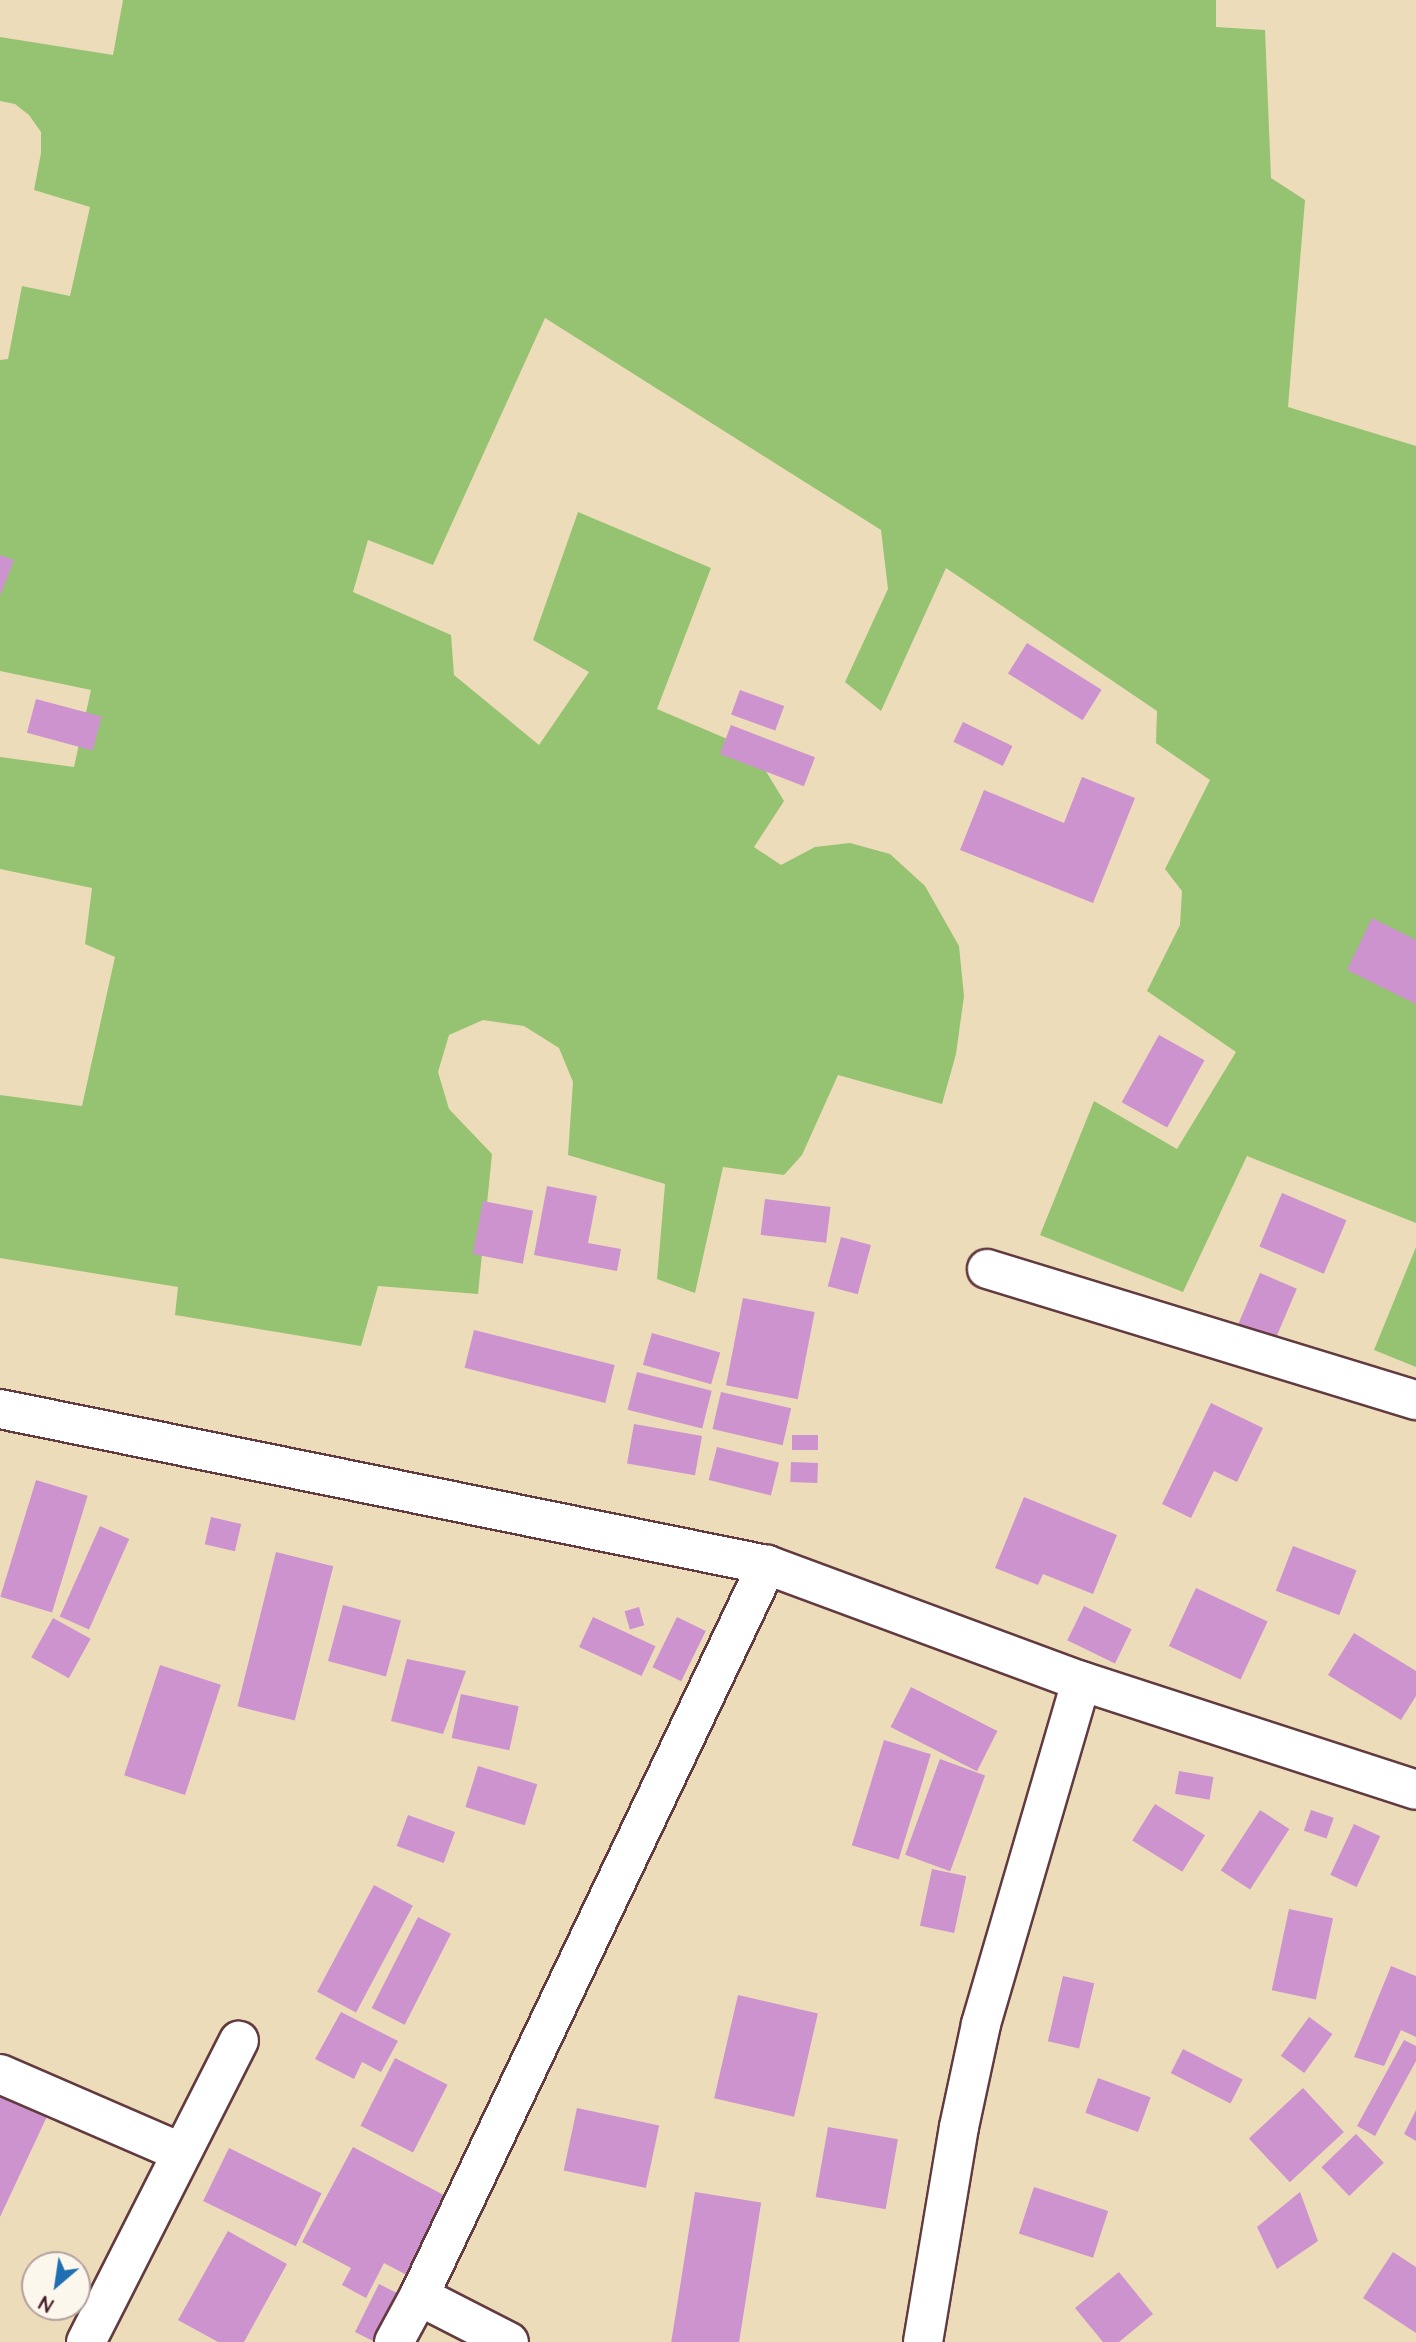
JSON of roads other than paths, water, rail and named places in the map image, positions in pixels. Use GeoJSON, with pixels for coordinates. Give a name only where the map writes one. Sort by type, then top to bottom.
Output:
{"type":"FeatureCollection","features":[{"type":"Feature","properties":{"kind":"street"},"geometry":{"type":"LineString","coordinates":[[987,1269],[1416,1400]]}},
{"type":"Feature","properties":{"kind":"street"},"geometry":{"type":"LineString","coordinates":[[0,1409],[767,1565],[1081,1681],[1416,1790]]}},
{"type":"Feature","properties":{"kind":"street"},"geometry":{"type":"LineString","coordinates":[[394,2342],[419,2296],[767,1565]]}},
{"type":"Feature","properties":{"kind":"street"},"geometry":{"type":"LineString","coordinates":[[923,2342],[959,2127],[981,2024],[1081,1681]]}},
{"type":"Feature","properties":{"kind":"street"},"geometry":{"type":"LineString","coordinates":[[86,2342],[180,2152],[239,2041]]}},
{"type":"Feature","properties":{"kind":"street"},"geometry":{"type":"LineString","coordinates":[[0,2074],[180,2152]]}},
{"type":"Feature","properties":{"kind":"street"},"geometry":{"type":"LineString","coordinates":[[419,2296],[509,2342]]}}]}
